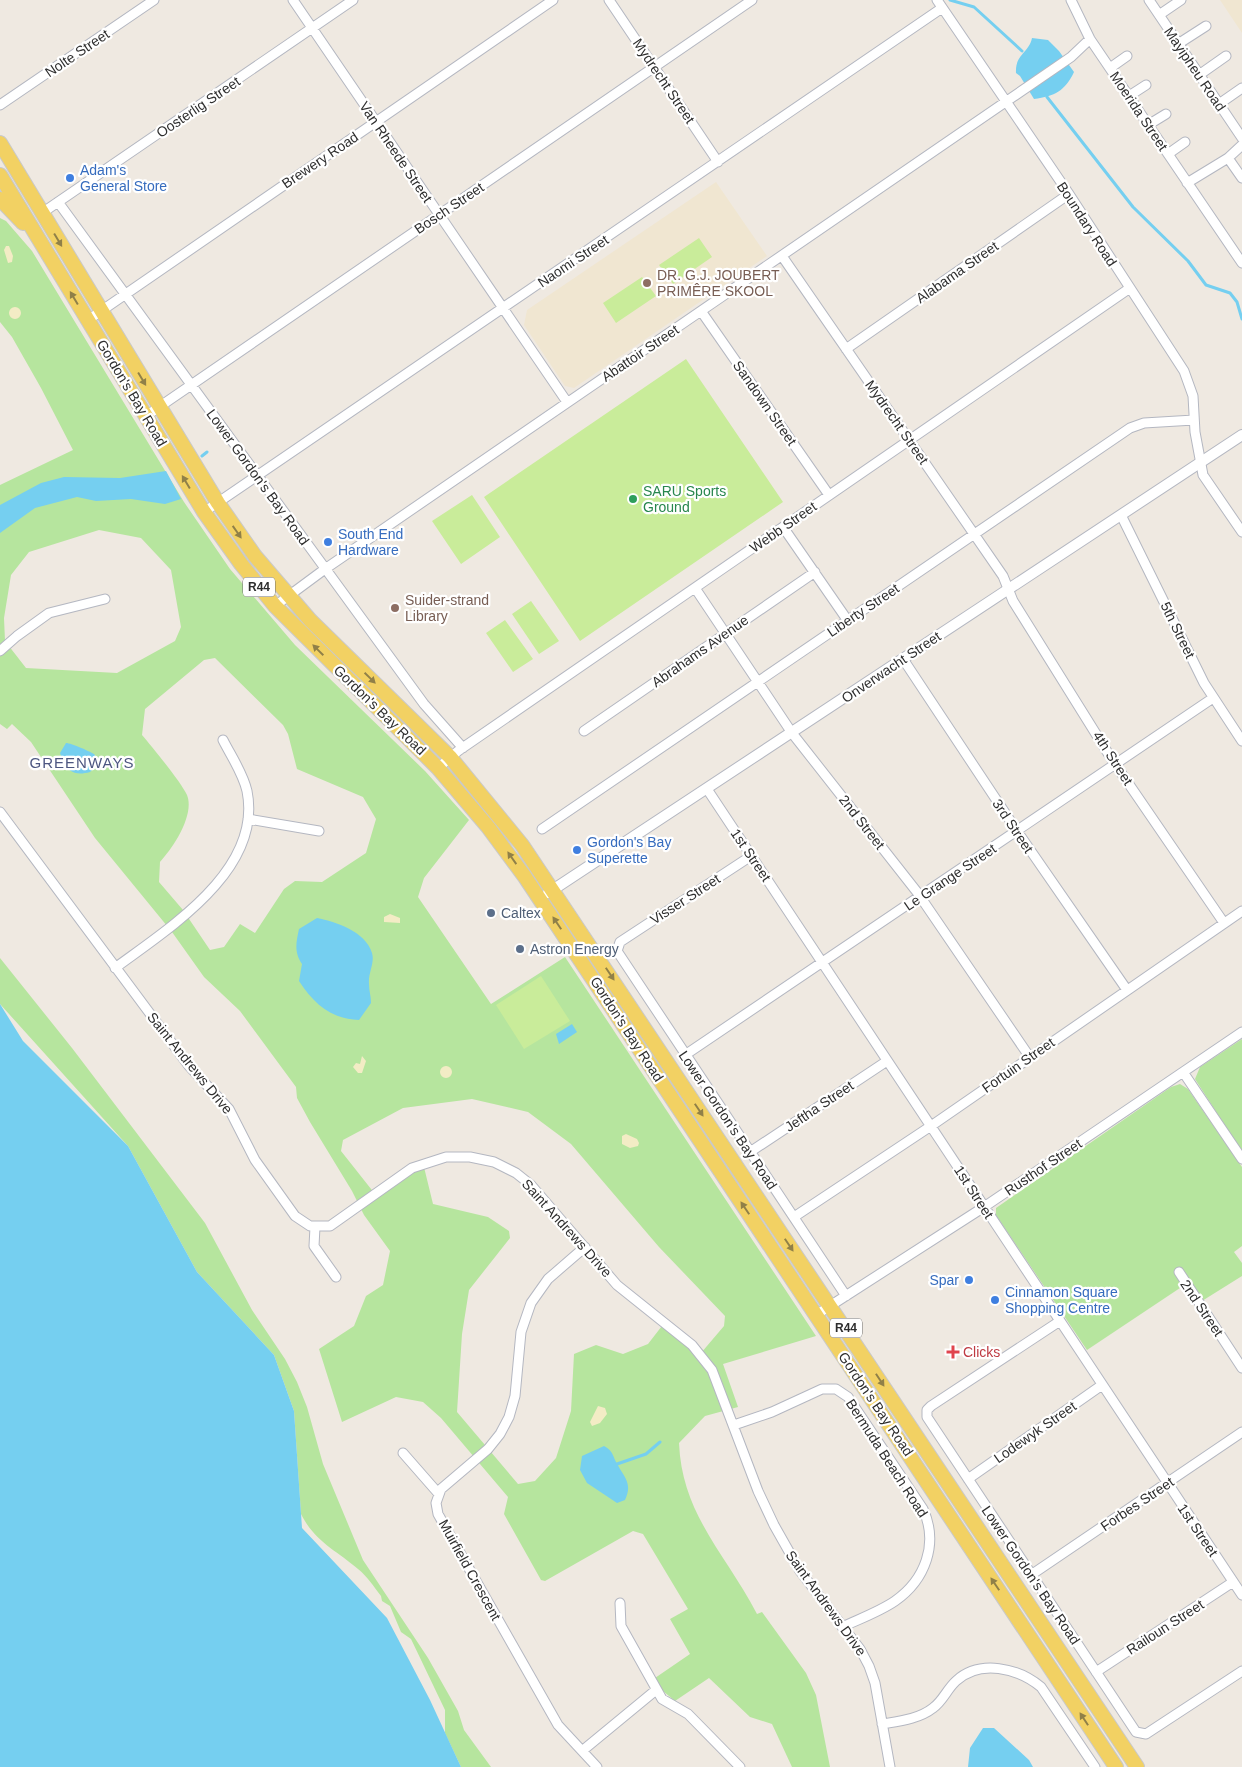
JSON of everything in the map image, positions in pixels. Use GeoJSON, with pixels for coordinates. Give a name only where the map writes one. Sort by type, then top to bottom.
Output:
{"type":"FeatureCollection","features":[{"type":"Feature","properties":{"kind":"main road","name":"Gordon's Bay Road"},"geometry":{"type":"LineString","coordinates":[[2,150],[218,503],[249,549],[288,595],[450,757],[507,824],[831,1306],[1137,1767]]}},
{"type":"Feature","properties":{"kind":"main road","name":"Gordon's Bay Road"},"geometry":{"type":"LineString","coordinates":[[0,175],[204,512],[241,564],[275,606],[438,768],[488,827],[540,898],[1116,1767]]}},
{"type":"Feature","properties":{"kind":"main road"},"geometry":{"type":"LineString","coordinates":[[0,198],[35,233]]}},
{"type":"Feature","properties":{"kind":"main road"},"geometry":{"type":"LineString","coordinates":[[635,1042],[648,1033]]}},
{"type":"Feature","properties":{"kind":"street","name":"Nolte Street"},"geometry":{"type":"LineString","coordinates":[[0,105],[154,0]]}},
{"type":"Feature","properties":{"kind":"street","name":"Van Rheede Street"},"geometry":{"type":"LineString","coordinates":[[293,0],[567,402]]}},
{"type":"Feature","properties":{"kind":"street","name":"Oosterlig Street"},"geometry":{"type":"LineString","coordinates":[[42,213],[353,0]]}},
{"type":"Feature","properties":{"kind":"street","name":"Brewery Road"},"geometry":{"type":"LineString","coordinates":[[88,320],[553,0]]}},
{"type":"Feature","properties":{"kind":"street","name":"Mydrecht Street"},"geometry":{"type":"LineString","coordinates":[[609,0],[718,162]]}},
{"type":"Feature","properties":{"kind":"street","name":"Bosch Street"},"geometry":{"type":"LineString","coordinates":[[146,416],[752,0]]}},
{"type":"Feature","properties":{"kind":"street","name":"Boundary Road"},"geometry":{"type":"LineString","coordinates":[[937,0],[1069,194],[1184,371],[1193,396],[1194,420],[1203,475],[1242,532]]}},
{"type":"Feature","properties":{"kind":"street","name":"Moerida Street"},"geometry":{"type":"LineString","coordinates":[[1071,0],[1090,39],[1242,263]]}},
{"type":"Feature","properties":{"kind":"street","name":"Mayipheu Road"},"geometry":{"type":"LineString","coordinates":[[1149,0],[1242,138]]}},
{"type":"Feature","properties":{"kind":"street"},"geometry":{"type":"LineString","coordinates":[[1159,15],[1181,0]]}},
{"type":"Feature","properties":{"kind":"street","name":"Naomi Street"},"geometry":{"type":"LineString","coordinates":[[204,512],[942,8]]}},
{"type":"Feature","properties":{"kind":"street"},"geometry":{"type":"LineString","coordinates":[[1178,44],[1206,26]]}},
{"type":"Feature","properties":{"kind":"street","name":"Abattoir Street"},"geometry":{"type":"LineString","coordinates":[[275,606],[325,569],[567,402],[1026,89],[1068,59],[1090,39]]}},
{"type":"Feature","properties":{"kind":"street"},"geometry":{"type":"LineString","coordinates":[[1110,68],[1127,56]]}},
{"type":"Feature","properties":{"kind":"street"},"geometry":{"type":"LineString","coordinates":[[1199,75],[1226,56]]}},
{"type":"Feature","properties":{"kind":"street"},"geometry":{"type":"LineString","coordinates":[[1129,96],[1146,85]]}},
{"type":"Feature","properties":{"kind":"street"},"geometry":{"type":"LineString","coordinates":[[1219,104],[1242,88]]}},
{"type":"Feature","properties":{"kind":"street"},"geometry":{"type":"LineString","coordinates":[[1148,125],[1166,114]]}},
{"type":"Feature","properties":{"kind":"street"},"geometry":{"type":"LineString","coordinates":[[1168,154],[1186,142]]}},
{"type":"Feature","properties":{"kind":"street"},"geometry":{"type":"LineString","coordinates":[[1188,183],[1228,158],[1242,145]]}},
{"type":"Feature","properties":{"kind":"street"},"geometry":{"type":"LineString","coordinates":[[1228,158],[1242,178]]}},
{"type":"Feature","properties":{"kind":"street","name":"Alabama Street"},"geometry":{"type":"LineString","coordinates":[[846,349],[1069,194]]}},
{"type":"Feature","properties":{"kind":"street","name":"Lower Gordon's Bay Road"},"geometry":{"type":"LineString","coordinates":[[58,202],[424,704],[463,748]]}},
{"type":"Feature","properties":{"kind":"street","name":"Mydrecht Street"},"geometry":{"type":"LineString","coordinates":[[782,256],[1003,576],[1008,590]]}},
{"type":"Feature","properties":{"kind":"street","name":"Webb Street"},"geometry":{"type":"LineString","coordinates":[[438,768],[450,757],[1130,288]]}},
{"type":"Feature","properties":{"kind":"street","name":"Sandown Street"},"geometry":{"type":"LineString","coordinates":[[702,311],[829,495]]}},
{"type":"Feature","properties":{"kind":"street","name":"Liberty Street"},"geometry":{"type":"LineString","coordinates":[[542,829],[1130,428],[1144,423],[1194,420]]}},
{"type":"Feature","properties":{"kind":"street","name":"Onverwacht Street"},"geometry":{"type":"LineString","coordinates":[[540,898],[1242,435]]}},
{"type":"Feature","properties":{"kind":"street","name":"5th Street"},"geometry":{"type":"LineString","coordinates":[[1121,516],[1213,698],[1242,741]]}},
{"type":"Feature","properties":{"kind":"street"},"geometry":{"type":"LineString","coordinates":[[784,527],[848,621]]}},
{"type":"Feature","properties":{"kind":"street","name":"Abrahams Avenue"},"geometry":{"type":"LineString","coordinates":[[584,731],[815,572]]}},
{"type":"Feature","properties":{"kind":"street","name":"2nd Street"},"geometry":{"type":"LineString","coordinates":[[695,588],[792,733],[920,898],[1029,1056]]}},
{"type":"Feature","properties":{"kind":"street","name":"4th Street"},"geometry":{"type":"LineString","coordinates":[[1008,590],[1012,601],[1116,764],[1224,923]]}},
{"type":"Feature","properties":{"kind":"street"},"geometry":{"type":"LineString","coordinates":[[0,651],[48,613],[105,599]]}},
{"type":"Feature","properties":{"kind":"street","name":"3rd Street"},"geometry":{"type":"LineString","coordinates":[[903,659],[1017,831],[1127,990]]}},
{"type":"Feature","properties":{"kind":"street","name":"Le Grange Street"},"geometry":{"type":"LineString","coordinates":[[685,1055],[823,964],[1213,698]]}},
{"type":"Feature","properties":{"kind":"street"},"geometry":{"type":"LineString","coordinates":[[115,968],[170,927],[217,885],[238,852],[248,820],[248,798],[245,783],[223,740]]}},
{"type":"Feature","properties":{"kind":"street","name":"1st Street"},"geometry":{"type":"LineString","coordinates":[[707,789],[1242,1595]]}},
{"type":"Feature","properties":{"kind":"street","name":"Saint Andrews Drive"},"geometry":{"type":"LineString","coordinates":[[0,812],[189,1066],[229,1109],[255,1160],[295,1216],[304,1224],[314,1227],[334,1224],[412,1168],[423,1163],[446,1157],[470,1157],[502,1165],[524,1178],[617,1284],[700,1353],[716,1378],[758,1491],[774,1525],[800,1571],[860,1649],[870,1666],[875,1683],[890,1767]]}},
{"type":"Feature","properties":{"kind":"street"},"geometry":{"type":"LineString","coordinates":[[248,820],[319,831]]}},
{"type":"Feature","properties":{"kind":"street","name":"Visser Street"},"geometry":{"type":"LineString","coordinates":[[620,942],[751,856]]}},
{"type":"Feature","properties":{"kind":"street","name":"Fortuin Street"},"geometry":{"type":"LineString","coordinates":[[794,1217],[931,1126],[1029,1056],[1242,911]]}},
{"type":"Feature","properties":{"kind":"street","name":"Lower Gordon's Bay Road"},"geometry":{"type":"LineString","coordinates":[[620,942],[616,948],[618,955],[846,1296]]}},
{"type":"Feature","properties":{"kind":"street","name":"Rusthof Street"},"geometry":{"type":"LineString","coordinates":[[816,1315],[984,1207],[1242,1032]]}},
{"type":"Feature","properties":{"kind":"street","name":"Jeftha Street"},"geometry":{"type":"LineString","coordinates":[[750,1152],[888,1061]]}},
{"type":"Feature","properties":{"kind":"street"},"geometry":{"type":"LineString","coordinates":[[1183,1072],[1242,1159]]}},
{"type":"Feature","properties":{"kind":"street"},"geometry":{"type":"LineString","coordinates":[[314,1227],[314,1246],[336,1277]]}},
{"type":"Feature","properties":{"kind":"street"},"geometry":{"type":"LineString","coordinates":[[403,1453],[438,1493],[488,1448],[505,1426],[515,1396],[521,1332],[530,1303],[548,1279],[585,1247]]}},
{"type":"Feature","properties":{"kind":"street","name":"2nd Street"},"geometry":{"type":"LineString","coordinates":[[1178,1272],[1242,1368]]}},
{"type":"Feature","properties":{"kind":"street","name":"Lower Gordon's Bay Road"},"geometry":{"type":"LineString","coordinates":[[1060,1321],[931,1406],[926,1412],[928,1420],[1134,1730],[1140,1734],[1148,1733],[1242,1670]]}},
{"type":"Feature","properties":{"kind":"street","name":"Lodewyk Street"},"geometry":{"type":"LineString","coordinates":[[968,1479],[1102,1385]]}},
{"type":"Feature","properties":{"kind":"street","name":"Bermuda Beach Road"},"geometry":{"type":"LineString","coordinates":[[734,1425],[772,1412],[822,1389],[831,1388],[840,1391],[848,1397],[923,1510],[929,1526],[931,1543],[928,1558],[919,1575],[894,1602],[842,1627]]}},
{"type":"Feature","properties":{"kind":"street","name":"Forbes Street"},"geometry":{"type":"LineString","coordinates":[[1031,1575],[1242,1432]]}},
{"type":"Feature","properties":{"kind":"street","name":"Muirfield Crescent"},"geometry":{"type":"LineString","coordinates":[[438,1493],[436,1503],[438,1514],[552,1714],[597,1767]]}},
{"type":"Feature","properties":{"kind":"street","name":"Railoun Street"},"geometry":{"type":"LineString","coordinates":[[1096,1672],[1233,1582]]}},
{"type":"Feature","properties":{"kind":"street"},"geometry":{"type":"LineString","coordinates":[[620,1603],[621,1626],[662,1699],[688,1714],[740,1767]]}},
{"type":"Feature","properties":{"kind":"street"},"geometry":{"type":"LineString","coordinates":[[882,1724],[908,1720],[926,1713],[940,1701],[956,1681],[967,1674],[981,1670],[1014,1671],[1030,1678],[1041,1687],[1095,1767]]}},
{"type":"Feature","properties":{"kind":"street"},"geometry":{"type":"LineString","coordinates":[[582,1751],[656,1690]]}},
{"type":"Feature","properties":{"kind":"shaded area"},"geometry":{"type":"Polygon","coordinates":[[[1220,0],[1242,0],[1242,33],[1220,0]]]}},
{"type":"Feature","properties":{"kind":"shaded area","name":"DR. G.J. JOUBERT PRIMÊRE SKOOL"},"geometry":{"type":"Polygon","coordinates":[[[716,182],[767,256],[574,388],[565,386],[524,325],[527,310],[716,182]]]}},
{"type":"Feature","properties":{"kind":"green space"},"geometry":{"type":"Polygon","coordinates":[[[0,218],[6,221],[32,251],[184,502],[230,569],[295,645],[425,771],[469,820],[424,878],[418,897],[491,1004],[565,957],[816,1336],[723,1364],[738,1407],[705,1416],[679,1443],[682,1469],[688,1492],[708,1533],[757,1614],[762,1612],[806,1673],[816,1695],[830,1767],[792,1767],[772,1724],[750,1717],[709,1678],[675,1701],[663,1691],[655,1678],[690,1654],[670,1619],[688,1609],[643,1534],[633,1531],[545,1581],[541,1580],[504,1514],[508,1497],[441,1418],[423,1402],[396,1397],[342,1422],[319,1349],[354,1326],[366,1296],[383,1285],[390,1251],[364,1215],[352,1191],[310,1122],[297,1098],[296,1087],[240,1011],[204,977],[172,932],[95,838],[31,742],[12,724],[7,729],[0,724],[0,485],[73,450],[12,337],[0,322],[0,218]],[[99,530],[29,552],[11,575],[4,618],[5,641],[26,668],[117,673],[175,641],[181,627],[171,570],[141,538],[99,530]],[[215,658],[204,660],[145,709],[142,735],[179,782],[187,795],[189,803],[188,812],[181,831],[160,862],[159,882],[183,910],[210,950],[224,947],[240,924],[255,933],[284,889],[295,881],[322,882],[366,853],[376,819],[363,797],[297,769],[288,734],[283,725],[215,658]],[[472,1099],[403,1108],[343,1140],[341,1151],[375,1194],[423,1163],[433,1204],[488,1217],[509,1231],[510,1238],[469,1290],[462,1334],[457,1412],[518,1484],[535,1481],[556,1458],[571,1411],[574,1354],[596,1345],[623,1354],[648,1344],[665,1322],[701,1353],[724,1326],[725,1316],[659,1247],[571,1144],[528,1112],[472,1099]]]}},
{"type":"Feature","properties":{"kind":"green space"},"geometry":{"type":"Polygon","coordinates":[[[699,238],[712,257],[673,284],[659,265],[699,238]]]}},
{"type":"Feature","properties":{"kind":"green space"},"geometry":{"type":"Polygon","coordinates":[[[642,277],[656,296],[616,323],[603,303],[642,277]]]}},
{"type":"Feature","properties":{"kind":"green space","name":"SARU Sports Ground"},"geometry":{"type":"Polygon","coordinates":[[[686,359],[783,502],[580,641],[484,497],[686,359]]]}},
{"type":"Feature","properties":{"kind":"green space"},"geometry":{"type":"Polygon","coordinates":[[[472,495],[500,537],[461,564],[432,521],[472,495]]]}},
{"type":"Feature","properties":{"kind":"green space"},"geometry":{"type":"Polygon","coordinates":[[[531,601],[559,641],[539,654],[512,614],[531,601]]]}},
{"type":"Feature","properties":{"kind":"green space"},"geometry":{"type":"Polygon","coordinates":[[[505,620],[533,659],[513,672],[486,633],[505,620]]]}},
{"type":"Feature","properties":{"kind":"green space"},"geometry":{"type":"Polygon","coordinates":[[[0,958],[72,1048],[205,1223],[252,1310],[285,1359],[297,1382],[307,1407],[323,1464],[363,1560],[428,1658],[458,1711],[464,1730],[491,1767],[461,1767],[445,1733],[445,1710],[411,1639],[401,1632],[390,1606],[382,1601],[381,1596],[364,1575],[319,1539],[307,1524],[301,1514],[294,1411],[274,1355],[197,1272],[128,1146],[0,1004],[0,958]]]}},
{"type":"Feature","properties":{"kind":"green space"},"geometry":{"type":"Polygon","coordinates":[[[541,976],[570,1021],[524,1049],[496,1005],[541,976]]]}},
{"type":"Feature","properties":{"kind":"green space"},"geometry":{"type":"Polygon","coordinates":[[[1242,1039],[1242,1152],[1195,1079],[1200,1067],[1242,1039]]]}},
{"type":"Feature","properties":{"kind":"green space"},"geometry":{"type":"Polygon","coordinates":[[[1180,1084],[1188,1089],[1242,1167],[1242,1246],[1234,1252],[1242,1263],[1242,1276],[1202,1301],[1189,1282],[1087,1350],[996,1215],[996,1208],[1171,1087],[1180,1084]]]}},
{"type":"Feature","properties":{"kind":"sand"},"geometry":{"type":"Polygon","coordinates":[[[6,246],[9,246],[13,256],[12,262],[8,263],[4,250],[6,246]]]}},
{"type":"Feature","properties":{"kind":"sand"},"geometry":{"type":"Polygon","coordinates":[[[15,307],[21,313],[15,319],[9,313],[15,307]]]}},
{"type":"Feature","properties":{"kind":"sand"},"geometry":{"type":"Polygon","coordinates":[[[390,914],[400,918],[400,923],[384,922],[384,917],[390,914]]]}},
{"type":"Feature","properties":{"kind":"sand"},"geometry":{"type":"Polygon","coordinates":[[[362,1056],[366,1061],[362,1073],[358,1073],[353,1067],[356,1063],[360,1064],[362,1056]]]}},
{"type":"Feature","properties":{"kind":"sand"},"geometry":{"type":"Polygon","coordinates":[[[448,1066],[451,1067],[451,1077],[444,1078],[441,1077],[440,1070],[441,1067],[448,1066]]]}},
{"type":"Feature","properties":{"kind":"sand"},"geometry":{"type":"Polygon","coordinates":[[[626,1134],[637,1139],[638,1146],[630,1148],[622,1144],[622,1136],[626,1134]]]}},
{"type":"Feature","properties":{"kind":"sand"},"geometry":{"type":"Polygon","coordinates":[[[598,1406],[605,1408],[607,1414],[600,1423],[592,1426],[590,1422],[598,1406]]]}},
{"type":"Feature","properties":{"kind":"water"},"geometry":{"type":"Polygon","coordinates":[[[1032,38],[1048,40],[1059,51],[1074,72],[1067,84],[1058,92],[1034,99],[1020,76],[1016,73],[1018,62],[1032,38]]]}},
{"type":"Feature","properties":{"kind":"water"},"geometry":{"type":"Polygon","coordinates":[[[166,471],[181,499],[165,504],[131,499],[96,501],[77,497],[35,508],[0,533],[0,505],[41,483],[64,477],[120,478],[166,471]]]}},
{"type":"Feature","properties":{"kind":"water"},"geometry":{"type":"Polygon","coordinates":[[[66,743],[95,755],[94,768],[90,772],[78,773],[67,767],[60,753],[66,743]]]}},
{"type":"Feature","properties":{"kind":"water"},"geometry":{"type":"Polygon","coordinates":[[[317,918],[341,925],[357,933],[368,945],[372,953],[373,961],[369,980],[371,1003],[359,1020],[340,1017],[324,1009],[311,997],[299,981],[302,964],[296,947],[299,929],[317,918]]]}},
{"type":"Feature","properties":{"kind":"water"},"geometry":{"type":"Polygon","coordinates":[[[0,1004],[23,1041],[128,1146],[197,1272],[274,1355],[294,1411],[302,1528],[387,1618],[430,1700],[461,1767],[0,1767],[0,1004]]]}},
{"type":"Feature","properties":{"kind":"water"},"geometry":{"type":"Polygon","coordinates":[[[572,1024],[577,1032],[559,1044],[556,1034],[572,1024]]]}},
{"type":"Feature","properties":{"kind":"water"},"geometry":{"type":"Polygon","coordinates":[[[604,1446],[612,1453],[628,1484],[625,1500],[617,1503],[587,1483],[580,1470],[582,1456],[604,1446]]]}},
{"type":"Feature","properties":{"kind":"water"},"geometry":{"type":"Polygon","coordinates":[[[983,1728],[994,1728],[1029,1760],[1033,1767],[968,1767],[970,1748],[983,1728]]]}},
{"type":"Feature","properties":{"kind":"waterway"},"geometry":{"type":"LineString","coordinates":[[950,0],[974,7],[1022,51]]}},
{"type":"Feature","properties":{"kind":"waterway"},"geometry":{"type":"LineString","coordinates":[[1047,97],[1133,207],[1188,261],[1206,285],[1230,293],[1237,302],[1242,319]]}},
{"type":"Feature","properties":{"kind":"waterway"},"geometry":{"type":"LineString","coordinates":[[202,456],[207,452]]}},
{"type":"Feature","properties":{"kind":"waterway"},"geometry":{"type":"LineString","coordinates":[[617,1464],[646,1454],[660,1442]]}},
{"type":"Feature","properties":{"kind":"place","name":"Adam's General Store"},"geometry":{"type":"Point","coordinates":[70,178]}},
{"type":"Feature","properties":{"kind":"place","name":"DR. G.J. JOUBERT PRIMÊRE SKOOL"},"geometry":{"type":"Point","coordinates":[647,283]}},
{"type":"Feature","properties":{"kind":"place","name":"SARU Sports Ground"},"geometry":{"type":"Point","coordinates":[633,499]}},
{"type":"Feature","properties":{"kind":"place","name":"South End Hardware"},"geometry":{"type":"Point","coordinates":[328,542]}},
{"type":"Feature","properties":{"kind":"place","name":"Suider-strand Library"},"geometry":{"type":"Point","coordinates":[395,608]}},
{"type":"Feature","properties":{"kind":"place","name":"Gordon's Bay Superette"},"geometry":{"type":"Point","coordinates":[577,850]}},
{"type":"Feature","properties":{"kind":"place","name":"Caltex"},"geometry":{"type":"Point","coordinates":[491,913]}},
{"type":"Feature","properties":{"kind":"place","name":"Astron Energy"},"geometry":{"type":"Point","coordinates":[520,949]}},
{"type":"Feature","properties":{"kind":"place","name":"Spar"},"geometry":{"type":"Point","coordinates":[969,1280]}},
{"type":"Feature","properties":{"kind":"place","name":"Cinnamon Square Shopping Centre"},"geometry":{"type":"Point","coordinates":[995,1300]}},
{"type":"Feature","properties":{"kind":"place","name":"Clicks"},"geometry":{"type":"Point","coordinates":[953,1352]}},
{"type":"Feature","properties":{"kind":"district","name":"GREENWAYS"},"geometry":{"type":"Point","coordinates":[82,763]}}]}
